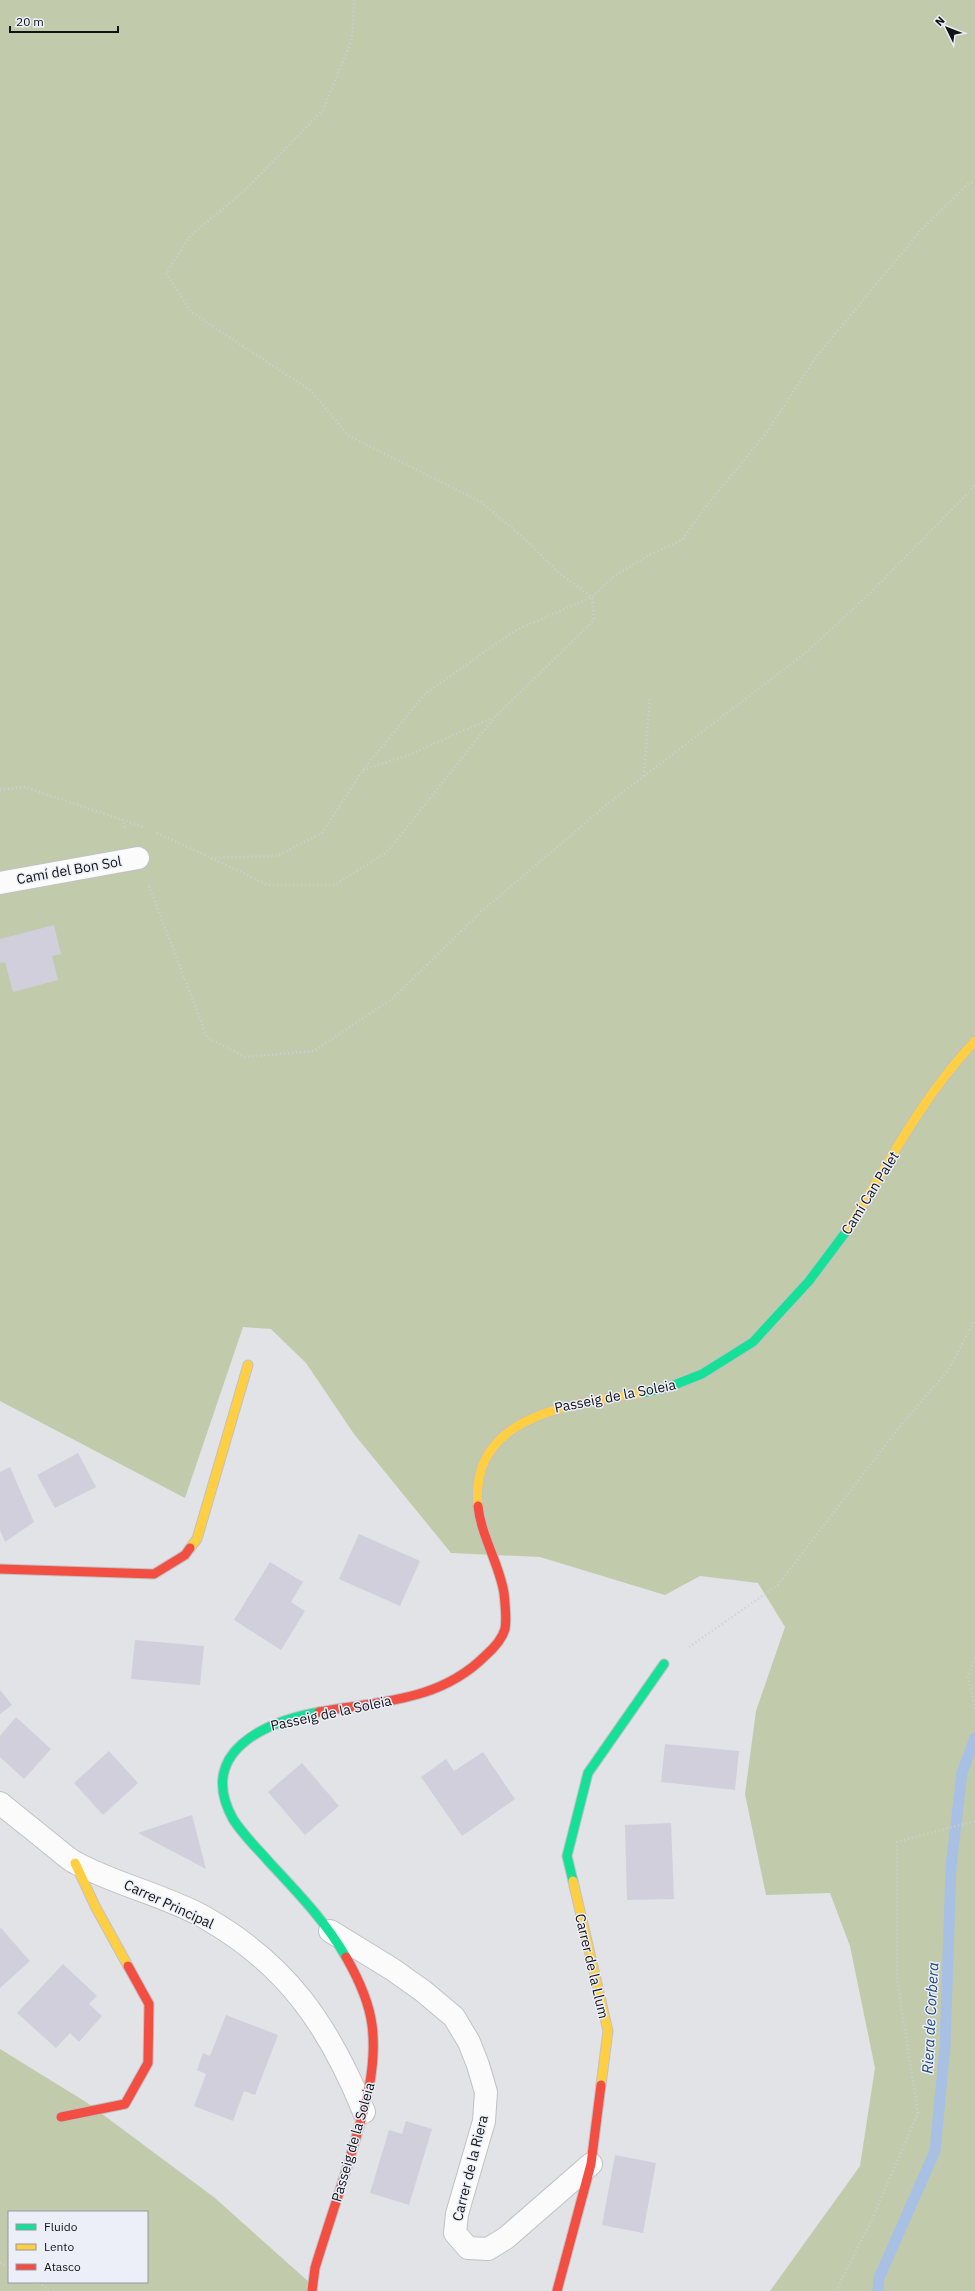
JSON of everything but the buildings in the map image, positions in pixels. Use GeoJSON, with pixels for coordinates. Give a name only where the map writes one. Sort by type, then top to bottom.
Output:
{"type":"FeatureCollection","features":[{"type":"Feature","properties":{"kind":"street","name":"Camí del Bon Sol"},"geometry":{"type":"LineString","coordinates":[[0,883],[138,858]]}},
{"type":"Feature","properties":{"kind":"street","name":"Camí Can Palet"},"geometry":{"type":"LineString","coordinates":[[757,1338],[809,1283],[837,1245],[938,1084],[975,1041]]}},
{"type":"Feature","properties":{"kind":"street","name":"Passeig de la Soleia"},"geometry":{"type":"LineString","coordinates":[[312,2291],[315,2268],[364,2112],[372,2081],[372,2024],[351,1966],[330,1931],[236,1823],[226,1800],[222,1775],[234,1748],[250,1734],[268,1725],[306,1716],[421,1695],[457,1680],[489,1652],[504,1632],[506,1601],[500,1571],[482,1527],[476,1500],[478,1470],[494,1446],[516,1426],[547,1410],[664,1388],[694,1379],[723,1363],[757,1338]]}},
{"type":"Feature","properties":{"kind":"street"},"geometry":{"type":"LineString","coordinates":[[0,1569],[154,1574],[185,1555],[197,1539],[248,1365]]}},
{"type":"Feature","properties":{"kind":"street","name":"Carrer de la Llum"},"geometry":{"type":"LineString","coordinates":[[557,2291],[591,2164],[608,2031],[567,1856],[588,1773],[664,1664]]}},
{"type":"Feature","properties":{"kind":"street","name":"Carrer Principal"},"geometry":{"type":"LineString","coordinates":[[0,1803],[75,1863],[204,1917],[245,1945],[283,1975],[309,2006],[329,2038],[349,2075],[364,2112]]}},
{"type":"Feature","properties":{"kind":"street"},"geometry":{"type":"LineString","coordinates":[[61,2117],[125,2104],[148,2063],[149,2004],[95,1906],[75,1863]]}},
{"type":"Feature","properties":{"kind":"street","name":"Carrer de la Riera"},"geometry":{"type":"LineString","coordinates":[[330,1931],[423,1991],[454,2017],[469,2042],[486,2092],[484,2121],[457,2214],[455,2233],[468,2248],[488,2249],[506,2238],[591,2164]]}},
{"type":"Feature","properties":{"kind":"path"},"geometry":{"type":"LineString","coordinates":[[155,832],[268,885],[335,885],[387,852],[494,718],[594,620],[592,597],[560,574],[524,538],[480,502],[349,436],[310,390],[191,312],[166,273],[190,236],[244,191],[323,110],[352,39],[354,0]]}},
{"type":"Feature","properties":{"kind":"path"},"geometry":{"type":"LineString","coordinates":[[211,858],[277,856],[322,833],[363,770],[425,694],[514,631],[592,597],[614,576],[647,556],[682,540],[704,509],[767,432],[816,356],[921,230],[969,183],[975,182]]}},
{"type":"Feature","properties":{"kind":"path"},"geometry":{"type":"LineString","coordinates":[[122,819],[207,1037],[245,1057],[314,1051],[393,998],[482,911],[610,802],[808,650],[871,592],[969,492],[975,484]]}},
{"type":"Feature","properties":{"kind":"path"},"geometry":{"type":"LineString","coordinates":[[644,776],[650,696]]}},
{"type":"Feature","properties":{"kind":"path"},"geometry":{"type":"LineString","coordinates":[[363,770],[409,754],[494,718]]}},
{"type":"Feature","properties":{"kind":"path"},"geometry":{"type":"LineString","coordinates":[[0,790],[24,786],[148,829]]}},
{"type":"Feature","properties":{"kind":"path"},"geometry":{"type":"LineString","coordinates":[[664,1664],[778,1585],[897,1430],[949,1369],[975,1320]]}},
{"type":"Feature","properties":{"kind":"path"},"geometry":{"type":"LineString","coordinates":[[975,1658],[968,1677],[975,1710]]}},
{"type":"Feature","properties":{"kind":"path"},"geometry":{"type":"LineString","coordinates":[[836,2291],[872,2219],[918,2113],[897,1979],[897,1842],[975,1821]]}},
{"type":"Feature","properties":{"kind":"path"},"geometry":{"type":"LineString","coordinates":[[39,2283],[49,2291]]}},
{"type":"Feature","properties":{"kind":"green space"},"geometry":{"type":"Polygon","coordinates":[[[0,0],[975,0],[975,2291],[770,2291],[860,2166],[875,2068],[850,1946],[830,1893],[766,1895],[745,1794],[756,1711],[785,1627],[758,1583],[700,1576],[665,1595],[540,1557],[451,1553],[354,1434],[306,1363],[271,1329],[243,1327],[185,1498],[0,1401],[0,0]]]}},
{"type":"Feature","properties":{"kind":"green space"},"geometry":{"type":"Polygon","coordinates":[[[0,2049],[86,2102],[215,2198],[319,2291],[0,2291],[0,2049]]]}},
{"type":"Feature","properties":{"kind":"waterway","name":"Riera de Corbera"},"geometry":{"type":"LineString","coordinates":[[878,2291],[879,2278],[935,2151],[945,2046],[951,1867],[962,1773],[975,1738]]}},
{"type":"Feature","properties":{"kind":"traffic: fast"},"geometry":{"type":"LineString","coordinates":[[642,1393],[669,1387],[702,1374],[753,1342],[809,1281],[848,1229]]}},
{"type":"Feature","properties":{"kind":"traffic: fast"},"geometry":{"type":"LineString","coordinates":[[573,1881],[567,1856],[588,1773],[664,1664]]}},
{"type":"Feature","properties":{"kind":"traffic: fast"},"geometry":{"type":"LineString","coordinates":[[319,1712],[278,1724],[258,1733],[242,1744],[230,1758],[223,1775],[224,1796],[233,1819],[241,1831],[311,1908],[330,1932],[346,1957]]}},
{"type":"Feature","properties":{"kind":"traffic: slow"},"geometry":{"type":"LineString","coordinates":[[848,1229],[922,1108],[956,1062],[975,1041]]}},
{"type":"Feature","properties":{"kind":"traffic: slow"},"geometry":{"type":"LineString","coordinates":[[190,1548],[197,1539],[248,1365]]}},
{"type":"Feature","properties":{"kind":"traffic: slow"},"geometry":{"type":"LineString","coordinates":[[478,1506],[480,1475],[490,1451],[508,1432],[532,1419],[558,1409],[587,1402],[642,1393]]}},
{"type":"Feature","properties":{"kind":"traffic: slow"},"geometry":{"type":"LineString","coordinates":[[75,1863],[95,1906],[128,1966]]}},
{"type":"Feature","properties":{"kind":"traffic: slow"},"geometry":{"type":"LineString","coordinates":[[573,1881],[608,2031],[601,2085]]}},
{"type":"Feature","properties":{"kind":"traffic: jam"},"geometry":{"type":"LineString","coordinates":[[319,1712],[386,1702],[428,1691],[448,1683],[467,1671],[497,1644],[504,1633],[506,1625],[504,1593],[502,1582],[483,1528],[478,1506]]}},
{"type":"Feature","properties":{"kind":"traffic: jam"},"geometry":{"type":"LineString","coordinates":[[0,1569],[154,1574],[185,1555],[190,1548]]}},
{"type":"Feature","properties":{"kind":"traffic: jam"},"geometry":{"type":"LineString","coordinates":[[312,2291],[315,2268],[364,2111],[373,2060],[371,2016],[359,1982],[346,1957]]}},
{"type":"Feature","properties":{"kind":"traffic: jam"},"geometry":{"type":"LineString","coordinates":[[61,2117],[125,2104],[148,2063],[149,2004],[128,1966]]}},
{"type":"Feature","properties":{"kind":"traffic: jam"},"geometry":{"type":"LineString","coordinates":[[557,2291],[591,2164],[601,2085]]}}]}
